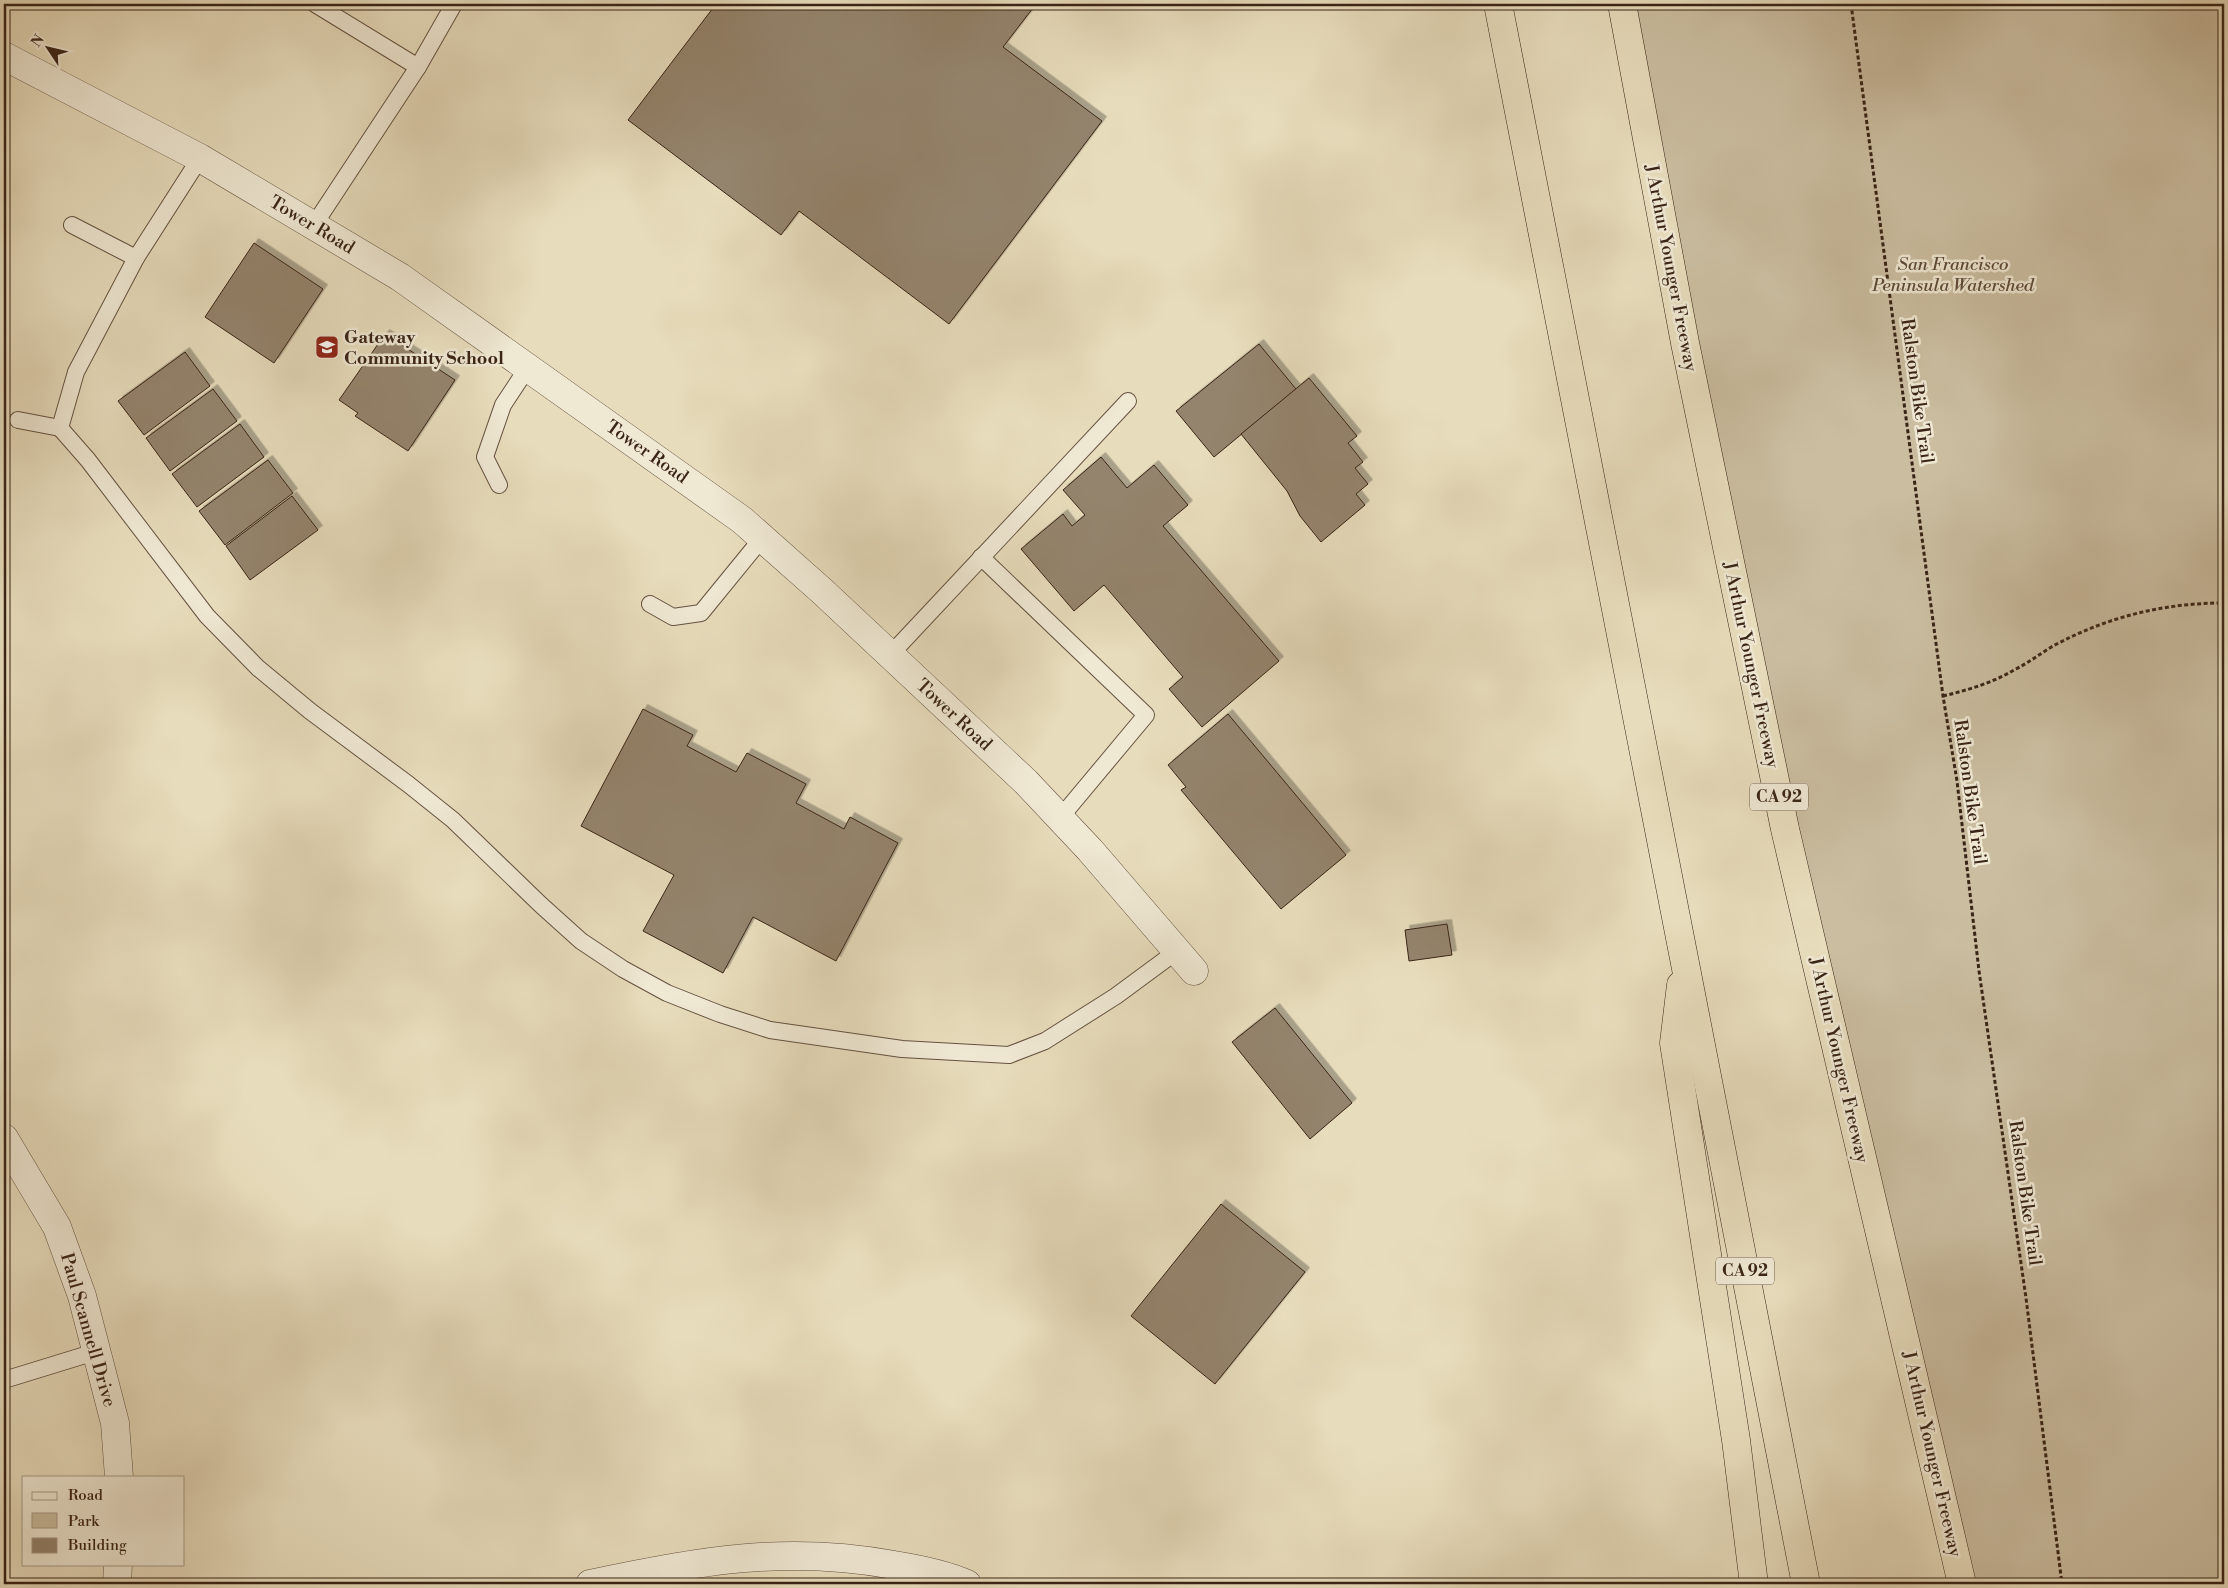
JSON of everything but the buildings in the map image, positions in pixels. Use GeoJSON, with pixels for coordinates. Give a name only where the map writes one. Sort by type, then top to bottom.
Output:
{"type":"FeatureCollection","features":[{"type":"Feature","properties":{"kind":"highway","name":"CA 92"},"geometry":{"type":"LineString","coordinates":[[1498,4],[1806,1584]]}},
{"type":"Feature","properties":{"kind":"highway","name":"J Arthur Younger Freeway"},"geometry":{"type":"LineString","coordinates":[[1622,4],[1685,343],[1785,829],[1962,1584]]}},
{"type":"Feature","properties":{"kind":"highway"},"geometry":{"type":"LineString","coordinates":[[1684,958],[1674,1043],[1736,1440],[1754,1584]]}},
{"type":"Feature","properties":{"kind":"street","name":"Tower Road"},"geometry":{"type":"LineString","coordinates":[[4,56],[200,158],[400,277],[666,464],[763,537],[891,654],[1026,782],[1148,916],[1186,961]]}},
{"type":"Feature","properties":{"kind":"street","name":"Paul Scannell Drive"},"geometry":{"type":"LineString","coordinates":[[4,1138],[57,1227],[82,1296],[95,1352],[115,1423],[119,1476]]}},
{"type":"Feature","properties":{"kind":"street"},"geometry":{"type":"LineString","coordinates":[[590,1584],[708,1560],[760,1556],[816,1555],[868,1560],[919,1569],[968,1584]]}},
{"type":"Feature","properties":{"kind":"street"},"geometry":{"type":"LineString","coordinates":[[117,1584],[118,1566]]}},
{"type":"Feature","properties":{"kind":"lane"},"geometry":{"type":"LineString","coordinates":[[314,4],[418,67]]}},
{"type":"Feature","properties":{"kind":"lane"},"geometry":{"type":"LineString","coordinates":[[314,225],[418,67],[454,4]]}},
{"type":"Feature","properties":{"kind":"lane"},"geometry":{"type":"LineString","coordinates":[[60,428],[76,372],[136,258],[200,158]]}},
{"type":"Feature","properties":{"kind":"lane"},"geometry":{"type":"LineString","coordinates":[[72,225],[136,258]]}},
{"type":"Feature","properties":{"kind":"lane"},"geometry":{"type":"LineString","coordinates":[[499,484],[485,457],[503,405],[528,367]]}},
{"type":"Feature","properties":{"kind":"lane"},"geometry":{"type":"LineString","coordinates":[[891,654],[1128,401]]}},
{"type":"Feature","properties":{"kind":"lane"},"geometry":{"type":"LineString","coordinates":[[18,420],[60,428],[88,460],[206,616],[258,668],[310,711],[453,820],[581,941],[623,969],[667,993],[720,1014],[770,1030],[902,1049],[1009,1055],[1045,1041],[1116,996],[1186,961]]}},
{"type":"Feature","properties":{"kind":"lane"},"geometry":{"type":"LineString","coordinates":[[650,604],[673,617],[701,613],[763,537]]}},
{"type":"Feature","properties":{"kind":"lane"},"geometry":{"type":"LineString","coordinates":[[981,557],[1146,715],[1060,818]]}},
{"type":"Feature","properties":{"kind":"lane"},"geometry":{"type":"LineString","coordinates":[[4,1380],[95,1352]]}},
{"type":"Feature","properties":{"kind":"path","name":"Ralston Bike Trail"},"geometry":{"type":"LineString","coordinates":[[1851,4],[1943,696],[1957,781],[1975,942],[2026,1298],[2062,1584]]}},
{"type":"Feature","properties":{"kind":"path"},"geometry":{"type":"LineString","coordinates":[[1943,696],[1989,682],[2014,671],[2052,647],[2116,618],[2138,611],[2168,606],[2224,603]]}},
{"type":"Feature","properties":{"kind":"green space","name":"San Francisco Peninsula Watershed"},"geometry":{"type":"Polygon","coordinates":[[[1625,4],[2224,4],[2224,1584],[1962,1584],[1785,829],[1625,4]]]}},
{"type":"Feature","properties":{"kind":"place","name":"Gateway Community School"},"geometry":{"type":"Point","coordinates":[327,347]}}]}
